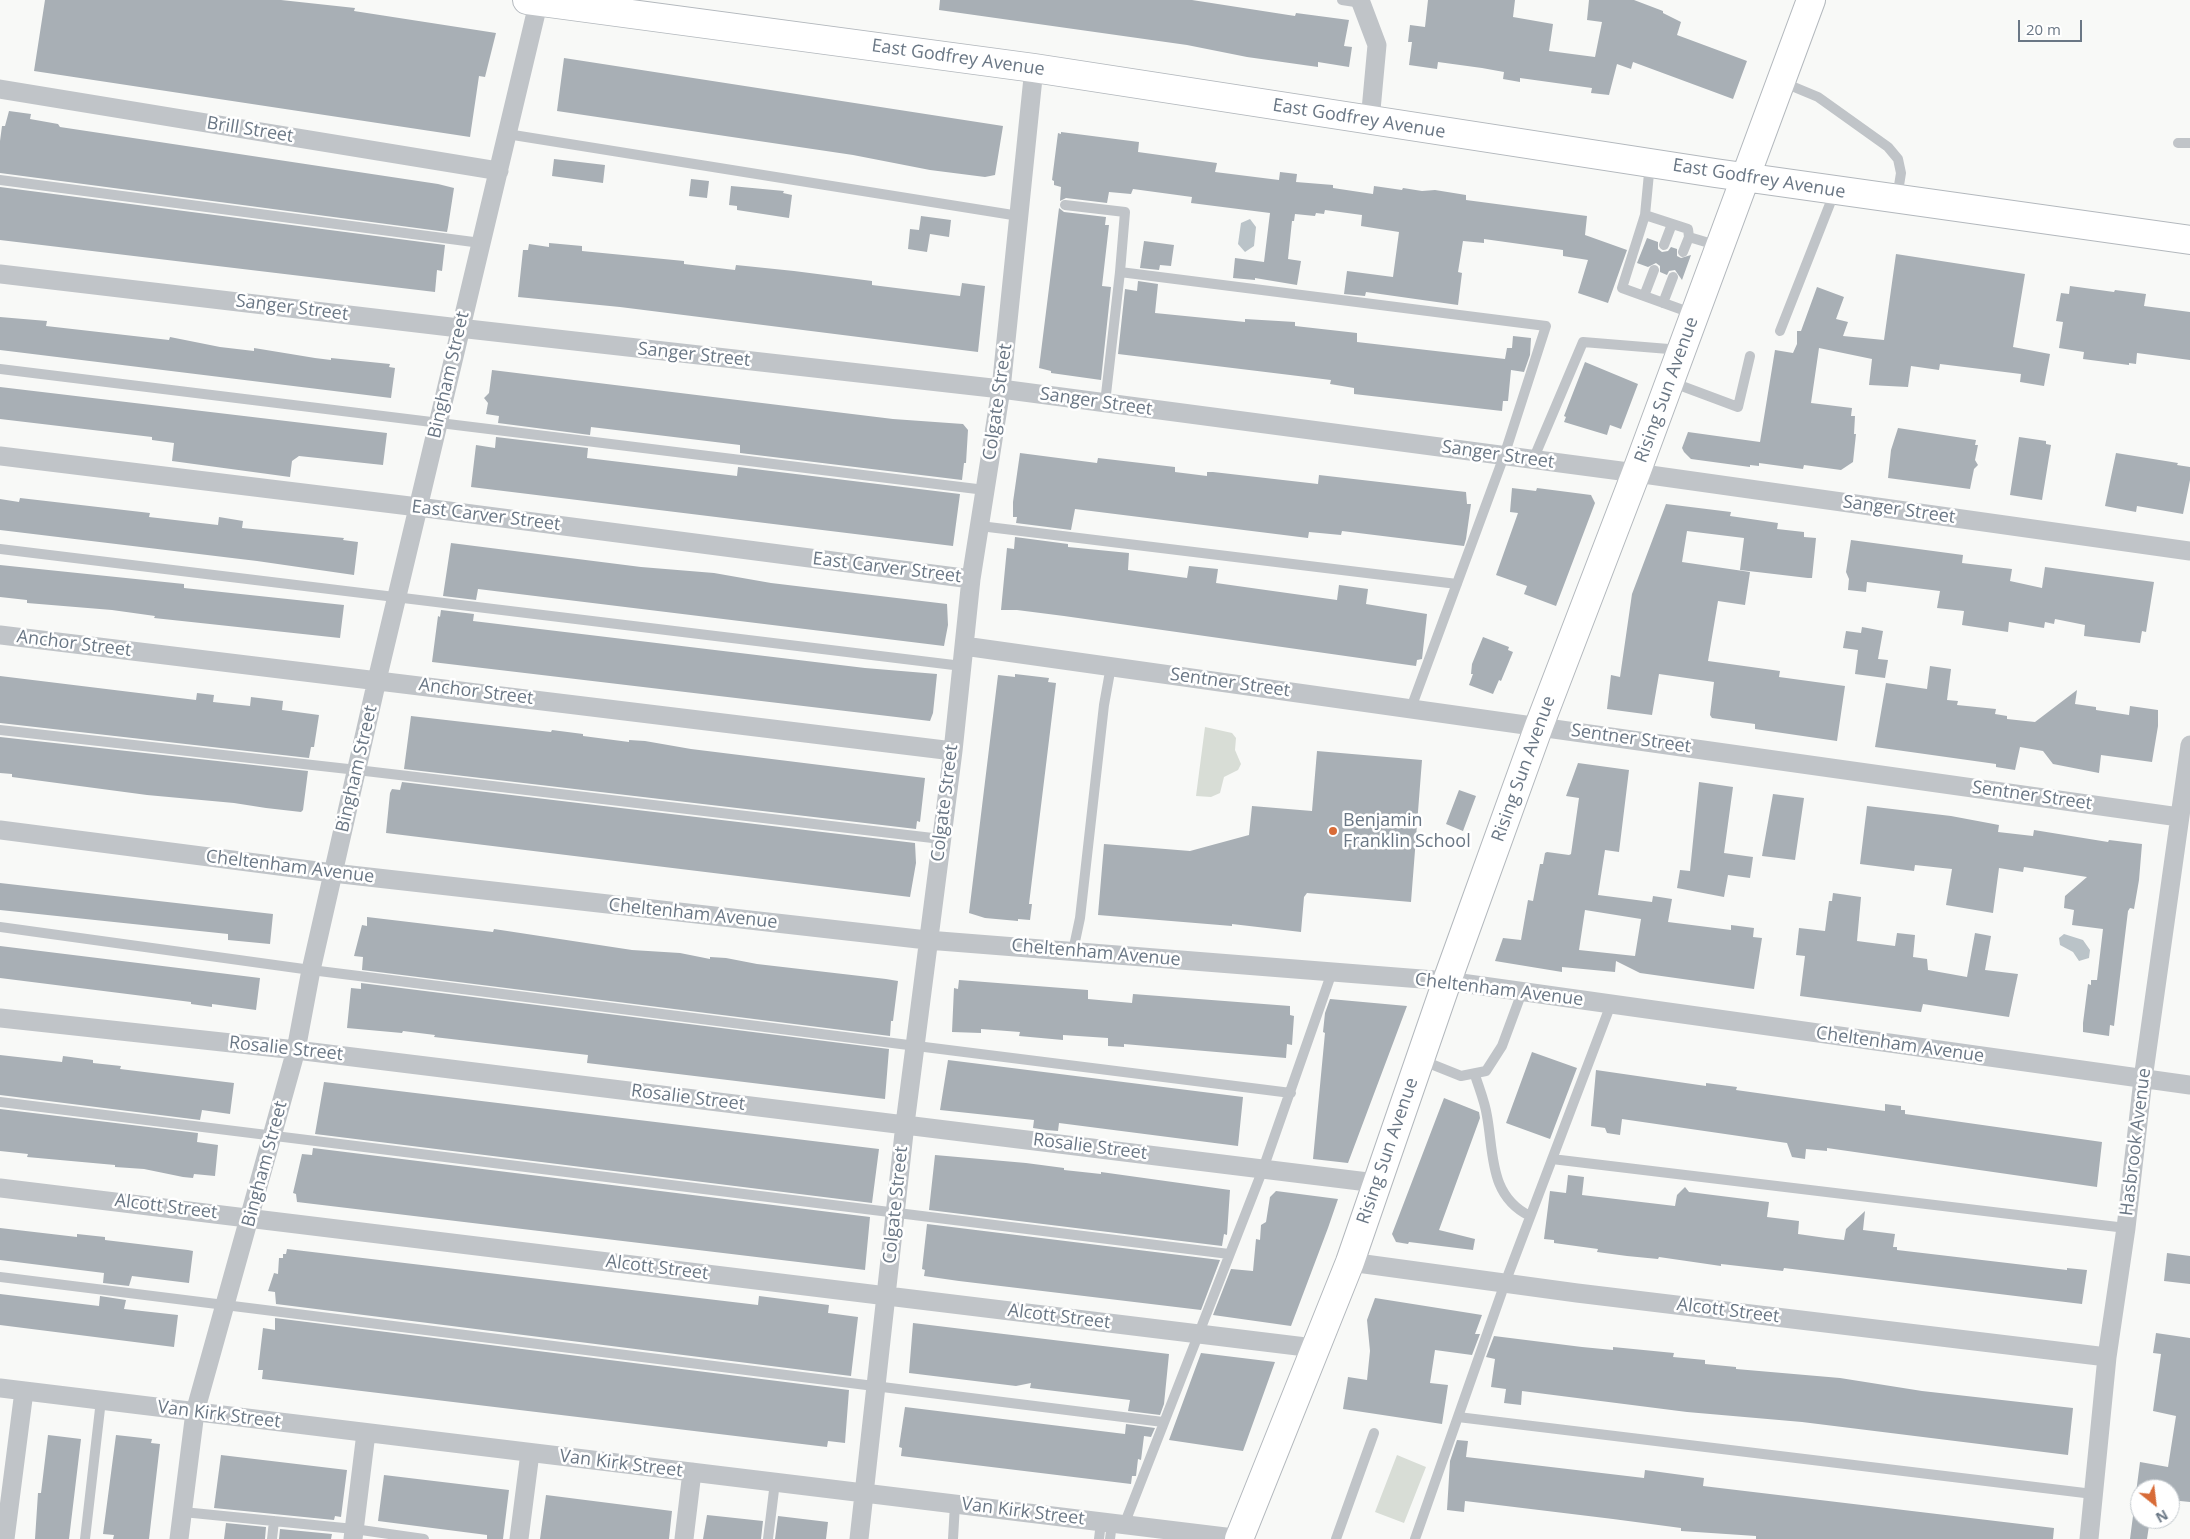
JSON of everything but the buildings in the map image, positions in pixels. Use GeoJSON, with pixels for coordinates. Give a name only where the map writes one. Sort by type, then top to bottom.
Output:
{"type":"FeatureCollection","features":[{"type":"Feature","properties":{"kind":"street","name":"Rising Sun Avenue"},"geometry":{"type":"LineString","coordinates":[[1240,1539],[1314,1348],[1350,1262],[1419,1060],[1539,726],[1682,350],[1810,0]]}},
{"type":"Feature","properties":{"kind":"street","name":"East Godfrey Avenue"},"geometry":{"type":"LineString","coordinates":[[535,1],[1034,68],[1370,122],[1650,162],[1745,178],[2190,240]]}},
{"type":"Feature","properties":{"kind":"street","name":"Bingham Street"},"geometry":{"type":"LineString","coordinates":[[179,1539],[195,1412],[296,1050],[311,970],[377,680],[459,328],[508,134],[535,1]]}},
{"type":"Feature","properties":{"kind":"street"},"geometry":{"type":"LineString","coordinates":[[1361,2],[1376,45],[1370,122]]}},
{"type":"Feature","properties":{"kind":"street","name":"Colgate Street"},"geometry":{"type":"LineString","coordinates":[[859,1539],[905,1124],[927,940],[953,751],[971,579],[1001,389],[1034,68]]}},
{"type":"Feature","properties":{"kind":"street","name":"Brill Street"},"geometry":{"type":"LineString","coordinates":[[0,89],[499,171]]}},
{"type":"Feature","properties":{"kind":"street","name":"Sanger Street"},"geometry":{"type":"LineString","coordinates":[[0,274],[1001,389],[1636,473],[2190,551]]}},
{"type":"Feature","properties":{"kind":"street","name":"East Carver Street"},"geometry":{"type":"LineString","coordinates":[[0,456],[418,507],[971,579]]}},
{"type":"Feature","properties":{"kind":"street","name":"Anchor Street"},"geometry":{"type":"LineString","coordinates":[[0,635],[953,751]]}},
{"type":"Feature","properties":{"kind":"street","name":"Sentner Street"},"geometry":{"type":"LineString","coordinates":[[964,646],[2179,817]]}},
{"type":"Feature","properties":{"kind":"street","name":"Hasbrook Avenue"},"geometry":{"type":"LineString","coordinates":[[2089,1539],[2107,1357],[2126,1228],[2143,1078],[2190,745]]}},
{"type":"Feature","properties":{"kind":"street","name":"Cheltenham Avenue"},"geometry":{"type":"LineString","coordinates":[[0,830],[333,874],[927,940],[1447,981],[2190,1085]]}},
{"type":"Feature","properties":{"kind":"street","name":"Rosalie Street"},"geometry":{"type":"LineString","coordinates":[[0,1018],[296,1050],[1376,1183]]}},
{"type":"Feature","properties":{"kind":"street","name":"Alcott Street"},"geometry":{"type":"LineString","coordinates":[[0,1188],[1314,1348]]}},
{"type":"Feature","properties":{"kind":"street","name":"Alcott Street"},"geometry":{"type":"LineString","coordinates":[[1350,1262],[1505,1283],[2107,1357]]}},
{"type":"Feature","properties":{"kind":"street","name":"Van Kirk Street"},"geometry":{"type":"LineString","coordinates":[[0,1388],[955,1504],[1109,1530],[1240,1539]]}},
{"type":"Feature","properties":{"kind":"street"},"geometry":{"type":"LineString","coordinates":[[5,1539],[24,1391]]}},
{"type":"Feature","properties":{"kind":"street"},"geometry":{"type":"LineString","coordinates":[[354,1534],[366,1432]]}},
{"type":"Feature","properties":{"kind":"street"},"geometry":{"type":"LineString","coordinates":[[518,1539],[530,1453]]}},
{"type":"Feature","properties":{"kind":"street"},"geometry":{"type":"LineString","coordinates":[[684,1539],[692,1472]]}},
{"type":"Feature","properties":{"kind":"lane"},"geometry":{"type":"LineString","coordinates":[[1342,0],[1361,2]]}},
{"type":"Feature","properties":{"kind":"lane"},"geometry":{"type":"LineString","coordinates":[[1781,82],[1818,97],[1888,147],[1898,159],[1901,173],[1897,199]]}},
{"type":"Feature","properties":{"kind":"lane"},"geometry":{"type":"LineString","coordinates":[[508,134],[1019,216]]}},
{"type":"Feature","properties":{"kind":"lane"},"geometry":{"type":"LineString","coordinates":[[2178,143],[2190,143]]}},
{"type":"Feature","properties":{"kind":"lane"},"geometry":{"type":"LineString","coordinates":[[1650,162],[1645,215],[1622,288],[1695,314]]}},
{"type":"Feature","properties":{"kind":"lane"},"geometry":{"type":"LineString","coordinates":[[0,180],[481,243]]}},
{"type":"Feature","properties":{"kind":"lane"},"geometry":{"type":"LineString","coordinates":[[1780,331],[1836,190]]}},
{"type":"Feature","properties":{"kind":"lane"},"geometry":{"type":"LineString","coordinates":[[1065,205],[1125,212],[1105,403]]}},
{"type":"Feature","properties":{"kind":"lane"},"geometry":{"type":"LineString","coordinates":[[1645,215],[1688,229],[1689,237],[1683,252]]}},
{"type":"Feature","properties":{"kind":"lane"},"geometry":{"type":"LineString","coordinates":[[1664,245],[1672,224]]}},
{"type":"Feature","properties":{"kind":"lane"},"geometry":{"type":"LineString","coordinates":[[1689,237],[1720,246]]}},
{"type":"Feature","properties":{"kind":"lane"},"geometry":{"type":"LineString","coordinates":[[1644,296],[1654,270]]}},
{"type":"Feature","properties":{"kind":"lane"},"geometry":{"type":"LineString","coordinates":[[1120,272],[1546,326],[1504,456],[1411,708]]}},
{"type":"Feature","properties":{"kind":"lane"},"geometry":{"type":"LineString","coordinates":[[1663,303],[1673,277]]}},
{"type":"Feature","properties":{"kind":"lane"},"geometry":{"type":"LineString","coordinates":[[1533,460],[1583,342],[1682,350]]}},
{"type":"Feature","properties":{"kind":"lane"},"geometry":{"type":"LineString","coordinates":[[1670,382],[1738,407],[1750,356]]}},
{"type":"Feature","properties":{"kind":"lane"},"geometry":{"type":"LineString","coordinates":[[0,369],[985,490]]}},
{"type":"Feature","properties":{"kind":"lane"},"geometry":{"type":"LineString","coordinates":[[980,526],[1457,584]]}},
{"type":"Feature","properties":{"kind":"lane"},"geometry":{"type":"LineString","coordinates":[[0,549],[962,666]]}},
{"type":"Feature","properties":{"kind":"lane"},"geometry":{"type":"LineString","coordinates":[[1072,951],[1080,918],[1104,706],[1111,666]]}},
{"type":"Feature","properties":{"kind":"lane"},"geometry":{"type":"LineString","coordinates":[[0,730],[941,839]]}},
{"type":"Feature","properties":{"kind":"lane"},"geometry":{"type":"LineString","coordinates":[[0,927],[311,970],[915,1044],[1291,1093]]}},
{"type":"Feature","properties":{"kind":"lane"},"geometry":{"type":"LineString","coordinates":[[1109,1530],[1163,1422],[1263,1169],[1332,972]]}},
{"type":"Feature","properties":{"kind":"lane"},"geometry":{"type":"LineString","coordinates":[[1419,1060],[1461,1076],[1474,1075],[1486,1071],[1502,1046],[1522,992]]}},
{"type":"Feature","properties":{"kind":"lane"},"geometry":{"type":"LineString","coordinates":[[1415,1539],[1505,1283],[1611,1004]]}},
{"type":"Feature","properties":{"kind":"lane"},"geometry":{"type":"LineString","coordinates":[[1474,1075],[1487,1114],[1494,1169],[1504,1194],[1515,1209],[1530,1216]]}},
{"type":"Feature","properties":{"kind":"lane"},"geometry":{"type":"LineString","coordinates":[[0,1102],[1229,1254]]}},
{"type":"Feature","properties":{"kind":"lane"},"geometry":{"type":"LineString","coordinates":[[1552,1159],[2126,1228]]}},
{"type":"Feature","properties":{"kind":"lane"},"geometry":{"type":"LineString","coordinates":[[0,1277],[1163,1422]]}},
{"type":"Feature","properties":{"kind":"lane"},"geometry":{"type":"LineString","coordinates":[[85,1539],[101,1400]]}},
{"type":"Feature","properties":{"kind":"lane"},"geometry":{"type":"LineString","coordinates":[[1458,1417],[2093,1494]]}},
{"type":"Feature","properties":{"kind":"lane"},"geometry":{"type":"LineString","coordinates":[[1336,1539],[1374,1433]]}},
{"type":"Feature","properties":{"kind":"lane"},"geometry":{"type":"LineString","coordinates":[[768,1539],[775,1482]]}},
{"type":"Feature","properties":{"kind":"lane"},"geometry":{"type":"LineString","coordinates":[[953,1539],[955,1504]]}},
{"type":"Feature","properties":{"kind":"lane"},"geometry":{"type":"LineString","coordinates":[[183,1512],[274,1521],[354,1534],[424,1539]]}},
{"type":"Feature","properties":{"kind":"lane"},"geometry":{"type":"LineString","coordinates":[[272,1539],[274,1521]]}},
{"type":"Feature","properties":{"kind":"shaded area"},"geometry":{"type":"Polygon","coordinates":[[[1250,219],[1256,227],[1254,246],[1245,252],[1238,244],[1241,223],[1250,219]]]}},
{"type":"Feature","properties":{"kind":"shaded area"},"geometry":{"type":"Polygon","coordinates":[[[1205,727],[1232,733],[1236,738],[1235,750],[1241,764],[1238,770],[1224,777],[1220,793],[1211,797],[1196,796],[1205,727]]]}},
{"type":"Feature","properties":{"kind":"shaded area"},"geometry":{"type":"Polygon","coordinates":[[[2064,934],[2083,940],[2090,950],[2089,958],[2079,961],[2073,952],[2060,945],[2059,938],[2064,934]]]}},
{"type":"Feature","properties":{"kind":"shaded area"},"geometry":{"type":"Polygon","coordinates":[[[1397,1455],[1426,1467],[1404,1523],[1375,1512],[1397,1455]]]}},
{"type":"Feature","properties":{"kind":"place","name":"Benjamin Franklin School"},"geometry":{"type":"Point","coordinates":[1333,831]}}]}
